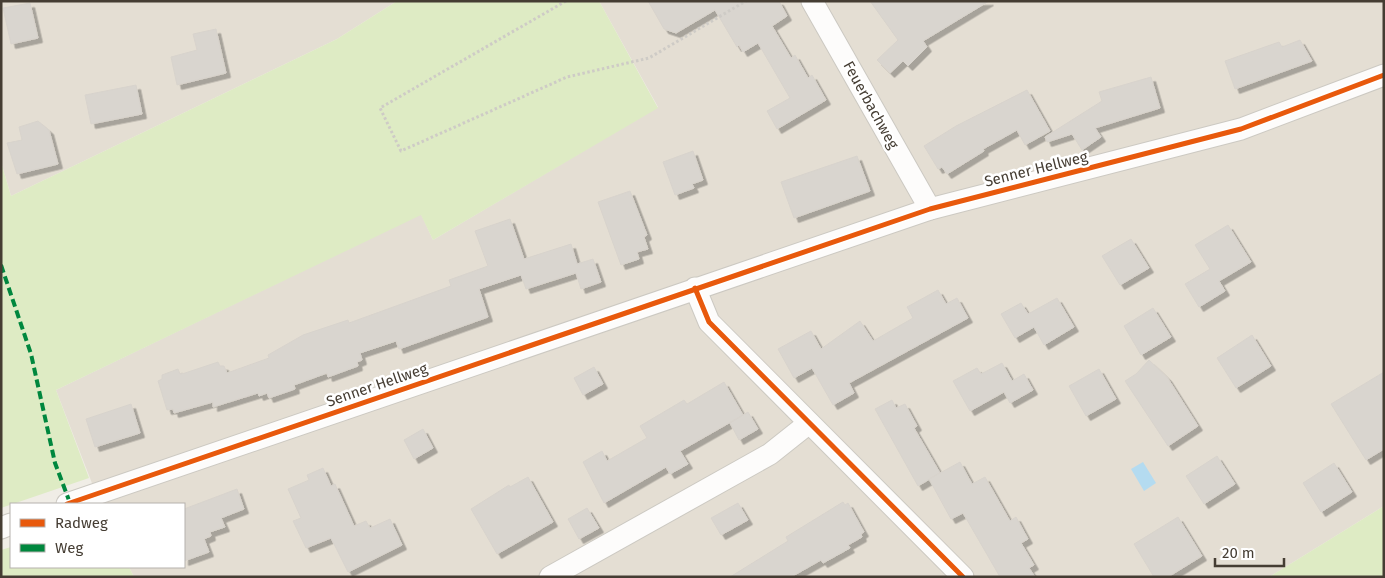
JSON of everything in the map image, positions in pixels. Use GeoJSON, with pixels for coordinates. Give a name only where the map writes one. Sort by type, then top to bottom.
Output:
{"type":"FeatureCollection","features":[{"type":"Feature","properties":{"kind":"street","name":"Feuerbachweg"},"geometry":{"type":"LineString","coordinates":[[812,1],[930,209]]}},
{"type":"Feature","properties":{"kind":"street","name":"Senner Hellweg"},"geometry":{"type":"LineString","coordinates":[[69,503],[930,209],[1242,129],[1384,75]]}},
{"type":"Feature","properties":{"kind":"street"},"geometry":{"type":"LineString","coordinates":[[695,288],[709,322],[963,577]]}},
{"type":"Feature","properties":{"kind":"street"},"geometry":{"type":"LineString","coordinates":[[550,577],[770,454],[809,423]]}},
{"type":"Feature","properties":{"kind":"path"},"geometry":{"type":"LineString","coordinates":[[566,1],[380,108],[401,151],[567,77],[650,58],[746,1]]}},
{"type":"Feature","properties":{"kind":"shaded area"},"geometry":{"type":"Polygon","coordinates":[[[1,1],[397,1],[337,39],[11,196],[1,162],[1,1]]]}},
{"type":"Feature","properties":{"kind":"shaded area"},"geometry":{"type":"Polygon","coordinates":[[[599,1],[1384,1],[1384,506],[1269,577],[134,577],[130,568],[185,568],[185,503],[100,503],[56,390],[421,214],[433,240],[658,107],[599,1]]]}},
{"type":"Feature","properties":{"kind":"green space"},"geometry":{"type":"Polygon","coordinates":[[[397,1],[599,1],[658,108],[433,240],[421,215],[56,390],[89,478],[16,503],[10,503],[10,505],[1,508],[1,162],[11,196],[337,39],[397,1]]]}},
{"type":"Feature","properties":{"kind":"green space"},"geometry":{"type":"Polygon","coordinates":[[[1384,506],[1384,577],[1269,577],[1384,506]]]}},
{"type":"Feature","properties":{"kind":"green space"},"geometry":{"type":"Polygon","coordinates":[[[10,547],[10,568],[130,568],[134,577],[1,577],[1,550],[10,547]]]}},
{"type":"Feature","properties":{"kind":"water"},"geometry":{"type":"Polygon","coordinates":[[[1143,462],[1156,483],[1144,491],[1131,469],[1143,462]]]}},
{"type":"Feature","properties":{"kind":"building"},"geometry":{"type":"Polygon","coordinates":[[[648,1],[779,1],[787,16],[772,26],[791,58],[795,55],[808,78],[812,75],[826,100],[777,129],[767,111],[790,98],[758,43],[743,52],[739,45],[737,47],[715,10],[676,33],[664,29],[648,1]]]}},
{"type":"Feature","properties":{"kind":"building"},"geometry":{"type":"Polygon","coordinates":[[[870,1],[989,1],[923,41],[927,47],[908,66],[903,61],[890,73],[877,60],[898,40],[870,1]]]}},
{"type":"Feature","properties":{"kind":"building"},"geometry":{"type":"Polygon","coordinates":[[[30,3],[38,38],[11,44],[3,8],[30,3]]]}},
{"type":"Feature","properties":{"kind":"building"},"geometry":{"type":"Polygon","coordinates":[[[216,29],[226,73],[177,85],[171,57],[197,50],[193,34],[216,29]]]}},
{"type":"Feature","properties":{"kind":"building"},"geometry":{"type":"Polygon","coordinates":[[[1300,40],[1312,61],[1235,89],[1225,61],[1279,42],[1282,47],[1300,40]]]}},
{"type":"Feature","properties":{"kind":"building"},"geometry":{"type":"Polygon","coordinates":[[[1151,77],[1160,108],[1095,128],[1101,137],[1082,150],[1072,134],[1047,142],[1045,137],[1102,101],[1099,92],[1151,77]]]}},
{"type":"Feature","properties":{"kind":"building"},"geometry":{"type":"Polygon","coordinates":[[[136,85],[142,114],[91,124],[85,95],[136,85]]]}},
{"type":"Feature","properties":{"kind":"building"},"geometry":{"type":"Polygon","coordinates":[[[1027,90],[1050,131],[1025,145],[1017,130],[983,149],[984,151],[947,174],[942,167],[938,169],[924,146],[956,126],[1027,90]]]}},
{"type":"Feature","properties":{"kind":"building"},"geometry":{"type":"Polygon","coordinates":[[[38,121],[49,130],[58,164],[17,174],[7,143],[22,140],[19,127],[38,121]]]}},
{"type":"Feature","properties":{"kind":"building"},"geometry":{"type":"Polygon","coordinates":[[[693,151],[703,180],[692,184],[694,188],[675,195],[663,162],[693,151]]]}},
{"type":"Feature","properties":{"kind":"building"},"geometry":{"type":"Polygon","coordinates":[[[857,156],[870,191],[794,218],[781,182],[857,156]]]}},
{"type":"Feature","properties":{"kind":"building"},"geometry":{"type":"Polygon","coordinates":[[[630,191],[647,235],[644,237],[648,249],[637,252],[639,259],[621,265],[598,202],[630,191]]]}},
{"type":"Feature","properties":{"kind":"building"},"geometry":{"type":"Polygon","coordinates":[[[510,219],[524,259],[571,244],[577,264],[593,259],[601,282],[581,289],[576,273],[526,289],[521,275],[479,289],[488,317],[399,349],[396,341],[360,353],[362,360],[357,362],[358,366],[328,377],[327,373],[294,385],[295,389],[269,398],[267,393],[259,396],[258,393],[213,407],[213,402],[174,413],[173,409],[167,410],[158,381],[162,379],[162,375],[178,369],[180,374],[185,373],[218,362],[220,366],[224,366],[227,373],[269,358],[268,355],[303,335],[348,320],[349,323],[451,286],[449,280],[488,266],[475,231],[510,219]]]}},
{"type":"Feature","properties":{"kind":"building"},"geometry":{"type":"Polygon","coordinates":[[[1228,225],[1251,262],[1219,281],[1225,291],[1199,307],[1185,284],[1210,269],[1195,245],[1228,225]]]}},
{"type":"Feature","properties":{"kind":"building"},"geometry":{"type":"Polygon","coordinates":[[[1131,239],[1149,268],[1120,285],[1102,256],[1131,239]]]}},
{"type":"Feature","properties":{"kind":"building"},"geometry":{"type":"Polygon","coordinates":[[[938,290],[946,304],[957,298],[968,318],[849,383],[854,393],[833,405],[812,368],[794,378],[778,349],[811,331],[821,349],[860,321],[873,341],[913,318],[907,307],[938,290]]]}},
{"type":"Feature","properties":{"kind":"building"},"geometry":{"type":"Polygon","coordinates":[[[1057,298],[1074,327],[1044,345],[1034,327],[1015,338],[1001,314],[1021,303],[1028,314],[1057,298]]]}},
{"type":"Feature","properties":{"kind":"building"},"geometry":{"type":"Polygon","coordinates":[[[1153,308],[1171,337],[1141,355],[1124,326],[1153,308]]]}},
{"type":"Feature","properties":{"kind":"building"},"geometry":{"type":"Polygon","coordinates":[[[1252,335],[1271,366],[1236,388],[1217,358],[1252,335]]]}},
{"type":"Feature","properties":{"kind":"building"},"geometry":{"type":"Polygon","coordinates":[[[1149,360],[1167,377],[1198,426],[1168,446],[1125,381],[1136,374],[1149,360]]]}},
{"type":"Feature","properties":{"kind":"building"},"geometry":{"type":"Polygon","coordinates":[[[1002,363],[1012,381],[1024,374],[1033,390],[1010,403],[1004,392],[970,411],[953,381],[977,368],[981,374],[1002,363]]]}},
{"type":"Feature","properties":{"kind":"building"},"geometry":{"type":"Polygon","coordinates":[[[594,367],[603,384],[583,395],[574,378],[594,367]]]}},
{"type":"Feature","properties":{"kind":"building"},"geometry":{"type":"Polygon","coordinates":[[[1099,369],[1116,399],[1086,416],[1069,386],[1099,369]]]}},
{"type":"Feature","properties":{"kind":"building"},"geometry":{"type":"Polygon","coordinates":[[[1384,372],[1384,449],[1366,460],[1331,404],[1384,372]]]}},
{"type":"Feature","properties":{"kind":"building"},"geometry":{"type":"Polygon","coordinates":[[[724,382],[743,415],[680,451],[688,464],[670,474],[666,467],[604,503],[583,462],[602,451],[607,461],[647,438],[640,426],[684,400],[687,404],[724,382]]]}},
{"type":"Feature","properties":{"kind":"building"},"geometry":{"type":"Polygon","coordinates":[[[892,400],[896,408],[905,404],[917,426],[914,428],[940,473],[918,486],[875,409],[892,400]]]}},
{"type":"Feature","properties":{"kind":"building"},"geometry":{"type":"Polygon","coordinates":[[[131,404],[140,433],[95,447],[86,419],[131,404]]]}},
{"type":"Feature","properties":{"kind":"building"},"geometry":{"type":"Polygon","coordinates":[[[748,412],[758,429],[739,440],[730,423],[748,412]]]}},
{"type":"Feature","properties":{"kind":"building"},"geometry":{"type":"Polygon","coordinates":[[[423,429],[433,448],[414,459],[404,440],[423,429]]]}},
{"type":"Feature","properties":{"kind":"building"},"geometry":{"type":"Polygon","coordinates":[[[1217,456],[1235,484],[1204,504],[1186,476],[1217,456]]]}},
{"type":"Feature","properties":{"kind":"building"},"geometry":{"type":"Polygon","coordinates":[[[960,462],[972,484],[985,477],[1010,521],[1016,517],[1028,539],[1021,543],[1034,565],[1029,568],[1035,577],[1000,577],[963,513],[951,519],[929,479],[960,462]]]}},
{"type":"Feature","properties":{"kind":"building"},"geometry":{"type":"Polygon","coordinates":[[[1334,463],[1352,492],[1321,512],[1303,483],[1334,463]]]}},
{"type":"Feature","properties":{"kind":"building"},"geometry":{"type":"Polygon","coordinates":[[[323,468],[331,486],[335,484],[354,526],[366,521],[370,528],[390,519],[402,545],[348,572],[331,538],[306,548],[293,521],[301,518],[288,489],[309,480],[307,475],[323,468]]]}},
{"type":"Feature","properties":{"kind":"building"},"geometry":{"type":"Polygon","coordinates":[[[528,477],[553,522],[497,554],[471,509],[509,485],[510,487],[528,477]]]}},
{"type":"Feature","properties":{"kind":"building"},"geometry":{"type":"Polygon","coordinates":[[[237,489],[244,509],[221,518],[225,527],[210,532],[211,536],[204,539],[209,552],[185,561],[185,509],[237,489]]]}},
{"type":"Feature","properties":{"kind":"building"},"geometry":{"type":"Polygon","coordinates":[[[843,502],[845,505],[848,503],[864,532],[861,534],[862,537],[848,545],[850,548],[823,563],[821,560],[791,577],[730,577],[788,541],[786,537],[843,502]]]}},
{"type":"Feature","properties":{"kind":"building"},"geometry":{"type":"Polygon","coordinates":[[[738,503],[748,520],[721,535],[711,518],[738,503]]]}},
{"type":"Feature","properties":{"kind":"building"},"geometry":{"type":"Polygon","coordinates":[[[587,508],[599,528],[579,539],[568,519],[587,508]]]}},
{"type":"Feature","properties":{"kind":"building"},"geometry":{"type":"Polygon","coordinates":[[[1178,517],[1202,556],[1168,577],[1154,577],[1134,544],[1178,517]]]}},
{"type":"Feature","properties":{"kind":"marked path"},"geometry":{"type":"LineString","coordinates":[[1,265],[31,354],[55,463],[70,503]]}},
{"type":"Feature","properties":{"kind":"cycle path"},"geometry":{"type":"LineString","coordinates":[[70,503],[930,209],[1241,129],[1384,75]]}},
{"type":"Feature","properties":{"kind":"cycle path"},"geometry":{"type":"LineString","coordinates":[[695,288],[709,322],[963,577]]}}]}
